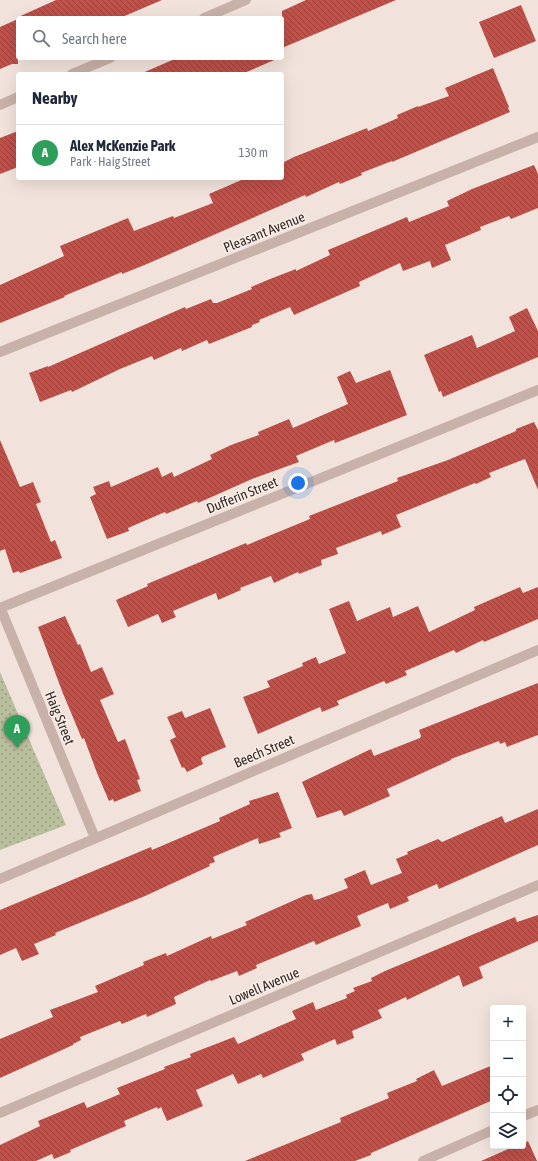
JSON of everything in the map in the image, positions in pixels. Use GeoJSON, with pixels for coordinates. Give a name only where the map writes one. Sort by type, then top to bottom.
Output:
{"type":"FeatureCollection","features":[{"type":"Feature","properties":{"kind":"street"},"geometry":{"type":"LineString","coordinates":[[209,16],[246,0]]}},
{"type":"Feature","properties":{"kind":"street"},"geometry":{"type":"LineString","coordinates":[[77,72],[105,60]]}},
{"type":"Feature","properties":{"kind":"street"},"geometry":{"type":"LineString","coordinates":[[0,105],[16,98]]}},
{"type":"Feature","properties":{"kind":"street","name":"Pleasant Avenue"},"geometry":{"type":"LineString","coordinates":[[0,352],[538,137]]}},
{"type":"Feature","properties":{"kind":"street","name":"Dufferin Street"},"geometry":{"type":"LineString","coordinates":[[0,608],[538,390]]}},
{"type":"Feature","properties":{"kind":"street","name":"Haig Street"},"geometry":{"type":"LineString","coordinates":[[0,608],[95,838]]}},
{"type":"Feature","properties":{"kind":"street","name":"Beech Street"},"geometry":{"type":"LineString","coordinates":[[0,879],[538,650]]}},
{"type":"Feature","properties":{"kind":"street","name":"Lowell Avenue"},"geometry":{"type":"LineString","coordinates":[[0,1114],[538,885]]}},
{"type":"Feature","properties":{"kind":"street"},"geometry":{"type":"LineString","coordinates":[[526,1115],[538,1110]]}},
{"type":"Feature","properties":{"kind":"street"},"geometry":{"type":"LineString","coordinates":[[423,1161],[490,1131]]}},
{"type":"Feature","properties":{"kind":"green space"},"geometry":{"type":"Polygon","coordinates":[[[0,672],[66,825],[0,850],[0,672]]]}},
{"type":"Feature","properties":{"kind":"building"},"geometry":{"type":"Polygon","coordinates":[[[56,0],[162,0],[125,16],[20,16],[56,0]]]}},
{"type":"Feature","properties":{"kind":"building"},"geometry":{"type":"Polygon","coordinates":[[[306,0],[396,0],[284,47],[284,16],[282,16],[282,11],[306,0]]]}},
{"type":"Feature","properties":{"kind":"building"},"geometry":{"type":"Polygon","coordinates":[[[521,5],[536,41],[494,58],[479,22],[521,5]]]}},
{"type":"Feature","properties":{"kind":"building"},"geometry":{"type":"Polygon","coordinates":[[[16,20],[16,60],[18,60],[18,64],[12,64],[0,69],[0,27],[16,20]]]}},
{"type":"Feature","properties":{"kind":"building"},"geometry":{"type":"Polygon","coordinates":[[[172,60],[274,60],[247,72],[145,72],[172,60]]]}},
{"type":"Feature","properties":{"kind":"building"},"geometry":{"type":"Polygon","coordinates":[[[493,68],[510,112],[392,162],[361,173],[362,175],[340,184],[339,182],[306,197],[305,195],[147,264],[122,274],[122,272],[0,323],[0,285],[64,256],[60,246],[128,218],[134,231],[173,216],[174,218],[213,203],[209,194],[241,180],[284,180],[284,162],[367,128],[368,131],[398,118],[397,115],[418,106],[449,96],[445,88],[493,68]]]}},
{"type":"Feature","properties":{"kind":"building"},"geometry":{"type":"Polygon","coordinates":[[[16,132],[16,168],[0,174],[0,138],[16,132]]]}},
{"type":"Feature","properties":{"kind":"building"},"geometry":{"type":"Polygon","coordinates":[[[534,165],[538,174],[538,208],[511,219],[509,216],[480,227],[481,230],[445,245],[451,260],[432,268],[430,261],[403,271],[400,263],[359,282],[360,286],[294,315],[290,307],[259,320],[260,322],[252,325],[252,327],[209,344],[207,340],[182,351],[181,348],[154,360],[152,356],[120,369],[72,392],[71,390],[40,402],[29,373],[48,367],[185,307],[186,309],[211,299],[213,303],[217,303],[252,289],[251,287],[270,279],[296,269],[296,271],[330,255],[328,250],[407,217],[409,222],[449,206],[447,201],[472,189],[534,165]]]}},
{"type":"Feature","properties":{"kind":"building"},"geometry":{"type":"Polygon","coordinates":[[[527,308],[538,331],[538,357],[443,397],[441,391],[439,392],[424,355],[472,335],[477,348],[515,331],[509,317],[527,308]]]}},
{"type":"Feature","properties":{"kind":"building"},"geometry":{"type":"Polygon","coordinates":[[[390,370],[407,415],[335,443],[334,440],[296,456],[299,462],[252,479],[198,503],[197,501],[166,514],[165,512],[128,528],[129,531],[107,539],[90,497],[96,494],[93,487],[109,481],[111,487],[158,467],[162,477],[172,472],[174,477],[212,459],[210,455],[231,445],[259,435],[258,432],[289,419],[293,428],[348,404],[337,377],[350,371],[356,383],[390,370]]]}},
{"type":"Feature","properties":{"kind":"building"},"geometry":{"type":"Polygon","coordinates":[[[534,422],[538,430],[538,490],[525,459],[489,473],[491,477],[476,484],[475,483],[396,515],[401,527],[382,535],[381,531],[336,548],[338,554],[321,560],[322,565],[299,574],[298,572],[274,583],[271,576],[240,588],[241,590],[218,600],[216,593],[173,611],[176,617],[162,623],[158,614],[128,627],[116,600],[148,586],[147,584],[246,543],[247,545],[310,519],[309,516],[398,481],[397,478],[448,460],[534,422]]]}},
{"type":"Feature","properties":{"kind":"building"},"geometry":{"type":"Polygon","coordinates":[[[0,440],[20,487],[33,482],[41,502],[36,504],[51,542],[55,540],[62,558],[20,573],[19,571],[13,573],[5,549],[0,551],[0,440]]]}},
{"type":"Feature","properties":{"kind":"building"},"geometry":{"type":"Polygon","coordinates":[[[520,587],[523,593],[538,587],[538,619],[484,642],[483,640],[456,653],[454,650],[405,671],[407,675],[386,684],[384,681],[337,701],[339,705],[322,712],[320,707],[258,734],[243,697],[270,687],[267,681],[303,666],[302,663],[316,657],[319,664],[346,653],[329,609],[349,601],[357,621],[390,607],[393,617],[418,606],[429,632],[475,610],[474,607],[520,587]]]}},
{"type":"Feature","properties":{"kind":"building"},"geometry":{"type":"Polygon","coordinates":[[[65,616],[78,645],[80,644],[91,672],[102,667],[114,694],[100,700],[118,742],[125,739],[140,779],[137,780],[141,791],[114,802],[113,799],[109,801],[84,738],[82,739],[38,627],[65,616]]]}},
{"type":"Feature","properties":{"kind":"building"},"geometry":{"type":"Polygon","coordinates":[[[538,683],[538,735],[507,747],[505,742],[500,744],[499,741],[451,759],[387,789],[390,796],[344,816],[341,810],[317,818],[302,782],[371,749],[374,756],[420,738],[421,736],[419,730],[538,683]]]}},
{"type":"Feature","properties":{"kind":"building"},"geometry":{"type":"Polygon","coordinates":[[[210,708],[226,747],[202,757],[201,759],[203,764],[187,772],[184,767],[182,768],[170,740],[176,737],[167,717],[182,711],[185,718],[210,708]]]}},
{"type":"Feature","properties":{"kind":"building"},"geometry":{"type":"Polygon","coordinates":[[[278,792],[292,828],[279,833],[281,837],[259,844],[258,838],[213,857],[215,862],[209,864],[210,866],[145,896],[55,933],[56,935],[34,944],[39,954],[22,961],[16,948],[0,955],[0,910],[151,847],[152,850],[220,821],[219,818],[250,804],[249,801],[278,792]]]}},
{"type":"Feature","properties":{"kind":"building"},"geometry":{"type":"Polygon","coordinates":[[[538,809],[538,845],[439,889],[437,884],[407,897],[409,901],[390,909],[388,903],[357,916],[361,926],[316,945],[314,941],[256,965],[257,968],[239,976],[237,971],[211,981],[210,980],[174,997],[176,1004],[147,1017],[146,1014],[122,1024],[120,1021],[80,1037],[81,1040],[73,1045],[0,1078],[0,1039],[53,1017],[50,1010],[98,992],[95,986],[144,965],[143,962],[166,953],[167,956],[211,936],[212,939],[247,925],[245,922],[306,895],[312,894],[314,900],[348,888],[344,879],[365,870],[371,885],[402,873],[396,859],[408,854],[407,852],[438,839],[442,842],[502,816],[505,823],[538,809]]]}},
{"type":"Feature","properties":{"kind":"building"},"geometry":{"type":"Polygon","coordinates":[[[538,915],[538,941],[479,967],[483,978],[463,987],[459,975],[407,1000],[406,997],[378,1010],[382,1018],[352,1031],[354,1038],[337,1045],[335,1039],[301,1054],[304,1060],[263,1078],[261,1074],[238,1084],[233,1074],[196,1090],[203,1106],[167,1121],[161,1107],[158,1109],[157,1107],[124,1121],[126,1126],[70,1150],[71,1152],[54,1159],[52,1154],[36,1161],[0,1161],[0,1145],[40,1126],[38,1121],[84,1102],[87,1108],[120,1094],[117,1088],[165,1069],[164,1067],[191,1057],[190,1054],[234,1037],[238,1044],[296,1019],[292,1011],[313,1002],[316,1010],[347,998],[346,995],[355,991],[353,988],[372,981],[371,978],[385,971],[515,917],[517,922],[538,915]]]}},
{"type":"Feature","properties":{"kind":"building"},"geometry":{"type":"Polygon","coordinates":[[[490,1066],[490,1101],[371,1153],[371,1155],[355,1161],[245,1161],[341,1122],[340,1118],[389,1098],[387,1093],[417,1081],[416,1079],[434,1070],[442,1086],[490,1066]]]}},
{"type":"Feature","properties":{"kind":"building"},"geometry":{"type":"Polygon","coordinates":[[[528,1141],[537,1161],[481,1161],[508,1149],[526,1149],[526,1142],[528,1141]]]}},
{"type":"Feature","properties":{"kind":"place","name":"Alex McKenzie Park"},"geometry":{"type":"Point","coordinates":[17,748]}}]}
